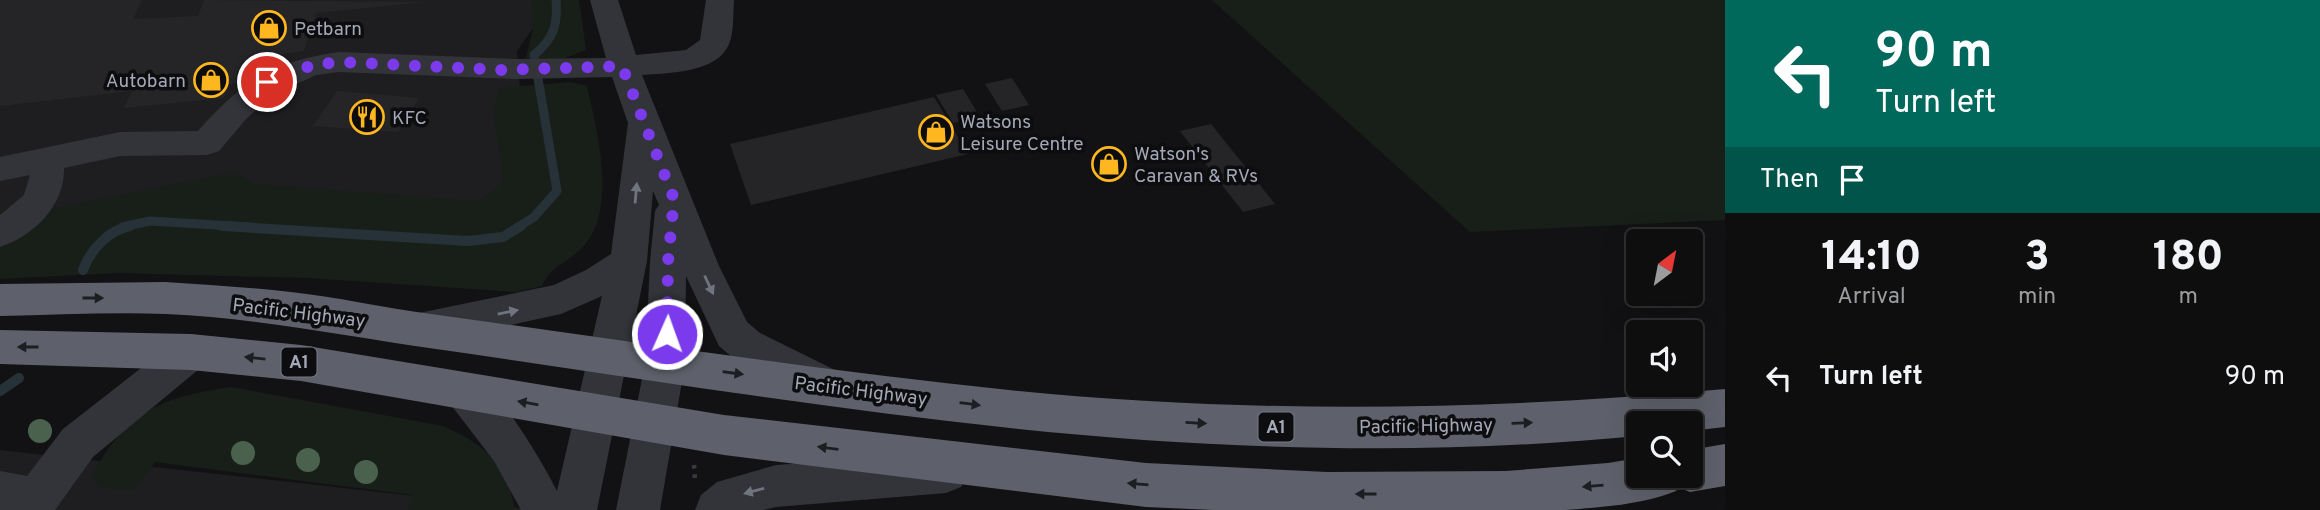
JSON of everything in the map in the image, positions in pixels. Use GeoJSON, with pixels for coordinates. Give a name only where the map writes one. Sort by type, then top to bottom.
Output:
{"type":"FeatureCollection","features":[{"type":"Feature","properties":{"kind":"highway","name":"Pacific Highway"},"geometry":{"type":"LineString","coordinates":[[0,300],[165,298],[292,308],[417,329],[829,386],[1010,409],[1161,421],[1294,428],[1588,421],[1725,408]]}},
{"type":"Feature","properties":{"kind":"highway","name":"A1"},"geometry":{"type":"LineString","coordinates":[[0,347],[191,352],[301,363],[724,435],[993,469],[1146,485],[1327,495],[1506,493],[1626,482]]}},
{"type":"Feature","properties":{"kind":"highway"},"geometry":{"type":"LineString","coordinates":[[1703,469],[1725,465]]}},
{"type":"Feature","properties":{"kind":"street"},"geometry":{"type":"LineString","coordinates":[[604,0],[622,66],[642,122],[691,246],[733,334],[746,345],[829,386]]}},
{"type":"Feature","properties":{"kind":"street"},"geometry":{"type":"LineString","coordinates":[[0,169],[120,144],[207,143],[253,92],[287,72],[313,64],[340,62],[515,70],[622,66],[701,55],[714,44],[720,0]]}},
{"type":"Feature","properties":{"kind":"street"},"geometry":{"type":"LineString","coordinates":[[575,510],[629,261],[642,122]]}},
{"type":"Feature","properties":{"kind":"street"},"geometry":{"type":"LineString","coordinates":[[0,233],[33,209],[40,200],[47,182],[47,160]]}},
{"type":"Feature","properties":{"kind":"street"},"geometry":{"type":"LineString","coordinates":[[638,510],[665,364],[668,262],[674,199]]}},
{"type":"Feature","properties":{"kind":"street"},"geometry":{"type":"LineString","coordinates":[[417,329],[561,299],[599,281],[629,261]]}},
{"type":"Feature","properties":{"kind":"street"},"geometry":{"type":"LineString","coordinates":[[0,492],[37,498],[78,443],[191,352]]}},
{"type":"Feature","properties":{"kind":"street"},"geometry":{"type":"LineString","coordinates":[[466,392],[511,446],[543,510]]}},
{"type":"Feature","properties":{"kind":"street"},"geometry":{"type":"LineString","coordinates":[[717,510],[733,497],[776,486],[993,469]]}},
{"type":"Feature","properties":{"kind":"shaded area"},"geometry":{"type":"Polygon","coordinates":[[[0,0],[535,0],[533,28],[517,51],[521,102],[510,210],[0,229],[0,0]]]}},
{"type":"Feature","properties":{"kind":"shaded area"},"geometry":{"type":"Polygon","coordinates":[[[531,0],[579,0],[586,50],[560,60],[526,58],[533,28],[531,0]]]}},
{"type":"Feature","properties":{"kind":"shaded area"},"geometry":{"type":"Polygon","coordinates":[[[1212,0],[1725,0],[1725,220],[1470,232],[1212,0]]]}},
{"type":"Feature","properties":{"kind":"shaded area"},"geometry":{"type":"Polygon","coordinates":[[[571,82],[587,86],[600,147],[602,193],[593,233],[581,249],[554,269],[542,286],[516,292],[308,278],[118,273],[0,279],[0,247],[46,210],[235,172],[254,184],[478,201],[501,184],[502,168],[493,109],[500,88],[571,82]]]}},
{"type":"Feature","properties":{"kind":"shaded area"},"geometry":{"type":"Polygon","coordinates":[[[231,387],[443,426],[471,440],[491,457],[506,479],[515,510],[408,510],[413,495],[155,462],[135,490],[104,488],[95,483],[92,474],[106,452],[134,421],[166,402],[231,387]]]}},
{"type":"Feature","properties":{"kind":"shaded area"},"geometry":{"type":"Polygon","coordinates":[[[0,450],[515,507],[526,510],[0,510],[0,450]]]}},
{"type":"Feature","properties":{"kind":"building"},"geometry":{"type":"Polygon","coordinates":[[[0,0],[142,0],[133,19],[198,16],[204,0],[426,2],[316,13],[304,51],[283,54],[279,64],[265,65],[262,73],[247,74],[245,83],[229,84],[224,98],[124,108],[132,91],[0,106],[0,0]]]}},
{"type":"Feature","properties":{"kind":"building"},"geometry":{"type":"Polygon","coordinates":[[[1012,78],[1029,105],[1002,111],[985,84],[1012,78]]]}},
{"type":"Feature","properties":{"kind":"building"},"geometry":{"type":"Polygon","coordinates":[[[963,89],[980,117],[953,123],[936,95],[963,89]]]}},
{"type":"Feature","properties":{"kind":"building"},"geometry":{"type":"Polygon","coordinates":[[[337,91],[419,98],[398,132],[313,126],[337,91]]]}},
{"type":"Feature","properties":{"kind":"building"},"geometry":{"type":"Polygon","coordinates":[[[934,97],[968,154],[751,205],[730,144],[934,97]]]}},
{"type":"Feature","properties":{"kind":"building"},"geometry":{"type":"Polygon","coordinates":[[[1211,124],[1275,204],[1243,212],[1180,131],[1211,124]]]}},
{"type":"Feature","properties":{"kind":"waterway"},"geometry":{"type":"LineString","coordinates":[[518,227],[534,217],[557,191],[534,55],[553,31],[556,0]]}},
{"type":"Feature","properties":{"kind":"waterway"},"geometry":{"type":"LineString","coordinates":[[122,227],[150,221],[250,227]]}},
{"type":"Feature","properties":{"kind":"waterway"},"geometry":{"type":"LineString","coordinates":[[83,270],[90,255],[101,242],[122,228],[130,226]]}},
{"type":"Feature","properties":{"kind":"waterway"},"geometry":{"type":"LineString","coordinates":[[222,226],[468,241],[503,237],[521,226]]}},
{"type":"Feature","properties":{"kind":"waterway"},"geometry":{"type":"LineString","coordinates":[[0,391],[19,378]]}},
{"type":"Feature","properties":{"kind":"place","name":"Petbarn"},"geometry":{"type":"Point","coordinates":[269,28]}},
{"type":"Feature","properties":{"kind":"place","name":"Autobarn"},"geometry":{"type":"Point","coordinates":[211,80]}},
{"type":"Feature","properties":{"kind":"place","name":"KFC"},"geometry":{"type":"Point","coordinates":[367,117]}},
{"type":"Feature","properties":{"kind":"place","name":"Watsons Leisure Centre"},"geometry":{"type":"Point","coordinates":[936,132]}},
{"type":"Feature","properties":{"kind":"place","name":"Watson's Caravan & RVs"},"geometry":{"type":"Point","coordinates":[1109,164]}},
{"type":"Feature","properties":{"kind":"route"},"geometry":{"type":"LineString","coordinates":[[267,82],[313,64],[340,62],[503,70],[622,66],[674,199],[668,262],[667,334]]}}]}
